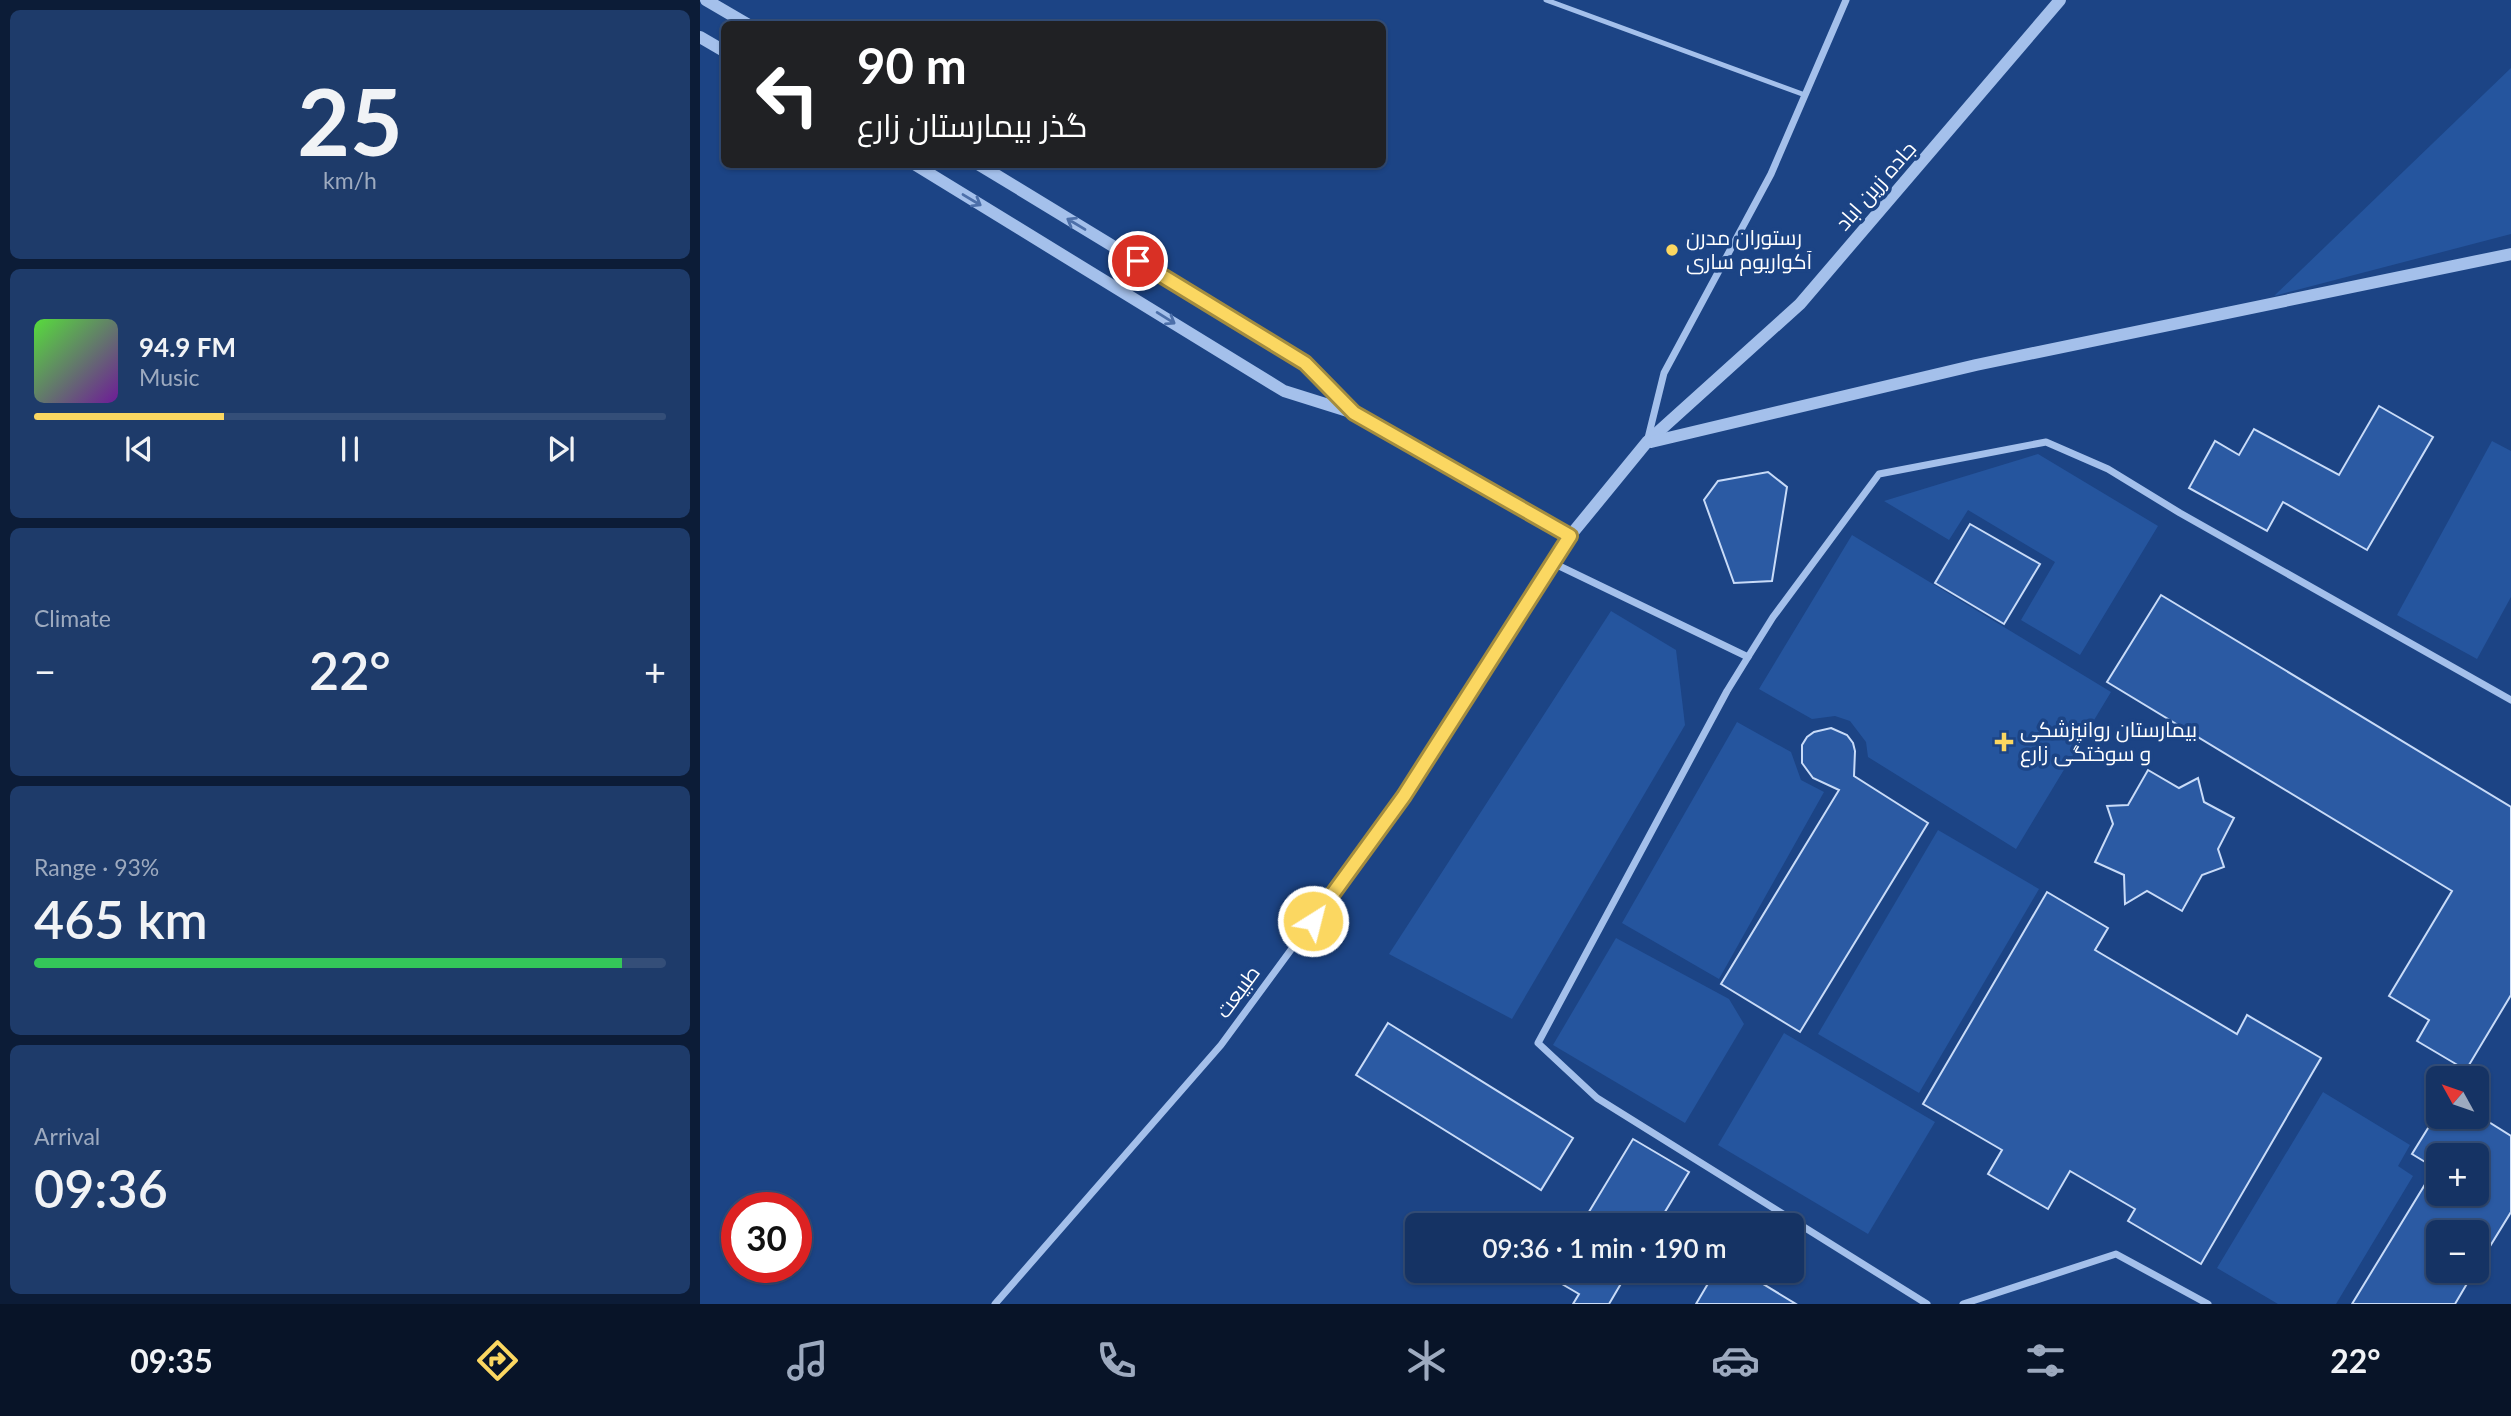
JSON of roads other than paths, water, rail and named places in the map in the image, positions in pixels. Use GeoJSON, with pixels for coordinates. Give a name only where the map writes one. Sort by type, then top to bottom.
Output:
{"type":"FeatureCollection","features":[{"type":"Feature","properties":{"kind":"street"},"geometry":{"type":"LineString","coordinates":[[706,0],[742,21]]}},
{"type":"Feature","properties":{"kind":"street"},"geometry":{"type":"LineString","coordinates":[[1846,0],[1771,174],[1664,373],[1647,442],[1976,365],[2511,254]]}},
{"type":"Feature","properties":{"kind":"street","name":"جاده زرین اباد"},"geometry":{"type":"LineString","coordinates":[[1570,536],[1647,442],[1800,304],[2060,0]]}},
{"type":"Feature","properties":{"kind":"street"},"geometry":{"type":"LineString","coordinates":[[700,37],[721,49]]}},
{"type":"Feature","properties":{"kind":"street"},"geometry":{"type":"LineString","coordinates":[[921,168],[1284,391],[1354,413],[1570,536]]}},
{"type":"Feature","properties":{"kind":"street"},"geometry":{"type":"LineString","coordinates":[[985,168],[1305,363],[1354,413]]}},
{"type":"Feature","properties":{"kind":"street"},"geometry":{"type":"LineString","coordinates":[[1927,1304],[1597,1098],[1538,1043],[1727,691],[1773,617],[1880,474],[2046,442],[2108,469],[2180,513],[2511,700]]}},
{"type":"Feature","properties":{"kind":"street","name":"طبیعت"},"geometry":{"type":"LineString","coordinates":[[995,1304],[1221,1045],[1404,796],[1570,536]]}},
{"type":"Feature","properties":{"kind":"street"},"geometry":{"type":"LineString","coordinates":[[1553,563],[1748,657]]}},
{"type":"Feature","properties":{"kind":"street"},"geometry":{"type":"LineString","coordinates":[[1963,1304],[2116,1254],[2208,1304]]}},
{"type":"Feature","properties":{"kind":"lane"},"geometry":{"type":"LineString","coordinates":[[1546,0],[1805,95]]}},
{"type":"Feature","properties":{"kind":"place","name":"رستوران مدرن آکواریوم ساری"},"geometry":{"type":"Point","coordinates":[1672,250]}},
{"type":"Feature","properties":{"kind":"place","name":"بیمارستان روانپزشکی و سوختگی زارع"},"geometry":{"type":"Point","coordinates":[2004,742]}}]}
